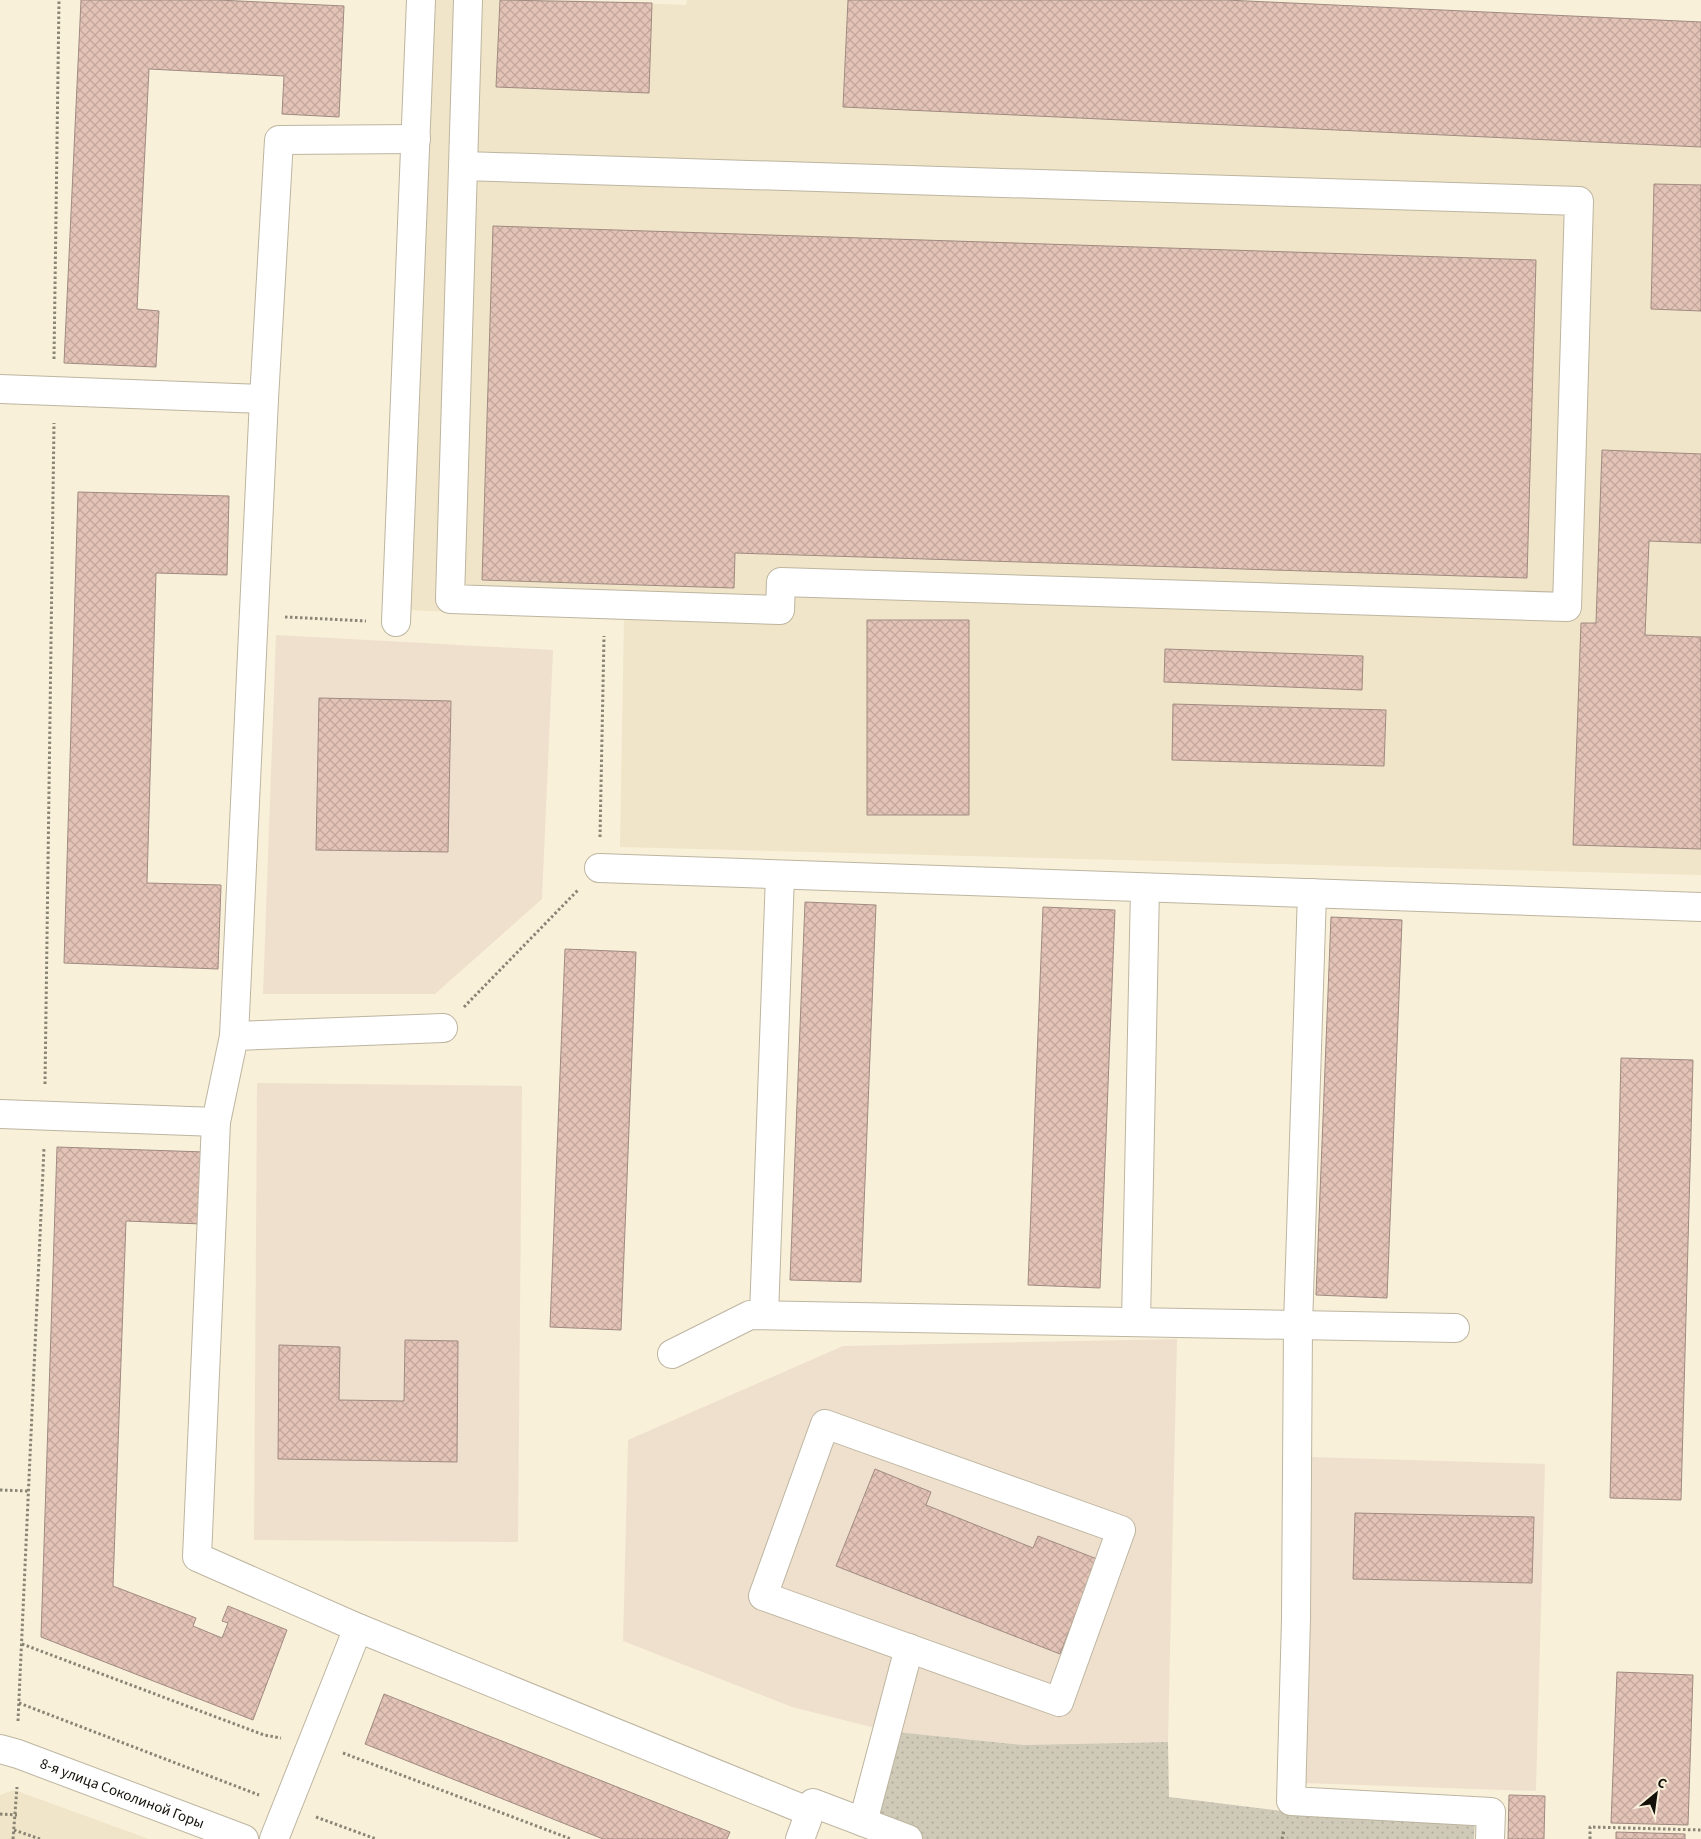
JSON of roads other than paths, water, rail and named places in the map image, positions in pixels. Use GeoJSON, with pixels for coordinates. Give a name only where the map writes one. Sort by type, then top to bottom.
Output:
{"type":"FeatureCollection","features":[{"type":"Feature","properties":{"kind":"street"},"geometry":{"type":"LineString","coordinates":[[396,622],[421,0]]}},
{"type":"Feature","properties":{"kind":"street"},"geometry":{"type":"LineString","coordinates":[[464,166],[1579,201],[1567,607],[781,582],[780,610],[450,599],[468,0]]}},
{"type":"Feature","properties":{"kind":"street"},"geometry":{"type":"LineString","coordinates":[[416,139],[279,140],[264,399],[234,1036],[216,1122],[197,1557],[358,1628],[810,1812]]}},
{"type":"Feature","properties":{"kind":"street"},"geometry":{"type":"LineString","coordinates":[[0,389],[264,399]]}},
{"type":"Feature","properties":{"kind":"street"},"geometry":{"type":"LineString","coordinates":[[599,868],[1701,907]]}},
{"type":"Feature","properties":{"kind":"street"},"geometry":{"type":"LineString","coordinates":[[764,1315],[780,875]]}},
{"type":"Feature","properties":{"kind":"street"},"geometry":{"type":"LineString","coordinates":[[1136,1322],[1146,888]]}},
{"type":"Feature","properties":{"kind":"street"},"geometry":{"type":"LineString","coordinates":[[1312,893],[1298,1325],[1296,1619],[1291,1801],[1491,1812],[1490,1839]]}},
{"type":"Feature","properties":{"kind":"street"},"geometry":{"type":"LineString","coordinates":[[234,1036],[443,1028]]}},
{"type":"Feature","properties":{"kind":"street"},"geometry":{"type":"LineString","coordinates":[[0,1114],[216,1122]]}},
{"type":"Feature","properties":{"kind":"street"},"geometry":{"type":"LineString","coordinates":[[672,1354],[750,1315],[1455,1328]]}},
{"type":"Feature","properties":{"kind":"street"},"geometry":{"type":"LineString","coordinates":[[825,1424],[1120,1530],[1059,1702],[908,1648],[764,1596],[825,1424]]}},
{"type":"Feature","properties":{"kind":"street"},"geometry":{"type":"LineString","coordinates":[[274,1839],[358,1628]]}},
{"type":"Feature","properties":{"kind":"street"},"geometry":{"type":"LineString","coordinates":[[863,1822],[908,1648]]}},
{"type":"Feature","properties":{"kind":"street","name":"8-я улица Соколиной Горы"},"geometry":{"type":"LineString","coordinates":[[9,1751],[244,1839]]}},
{"type":"Feature","properties":{"kind":"street"},"geometry":{"type":"LineString","coordinates":[[800,1839],[813,1802],[908,1839]]}}]}
